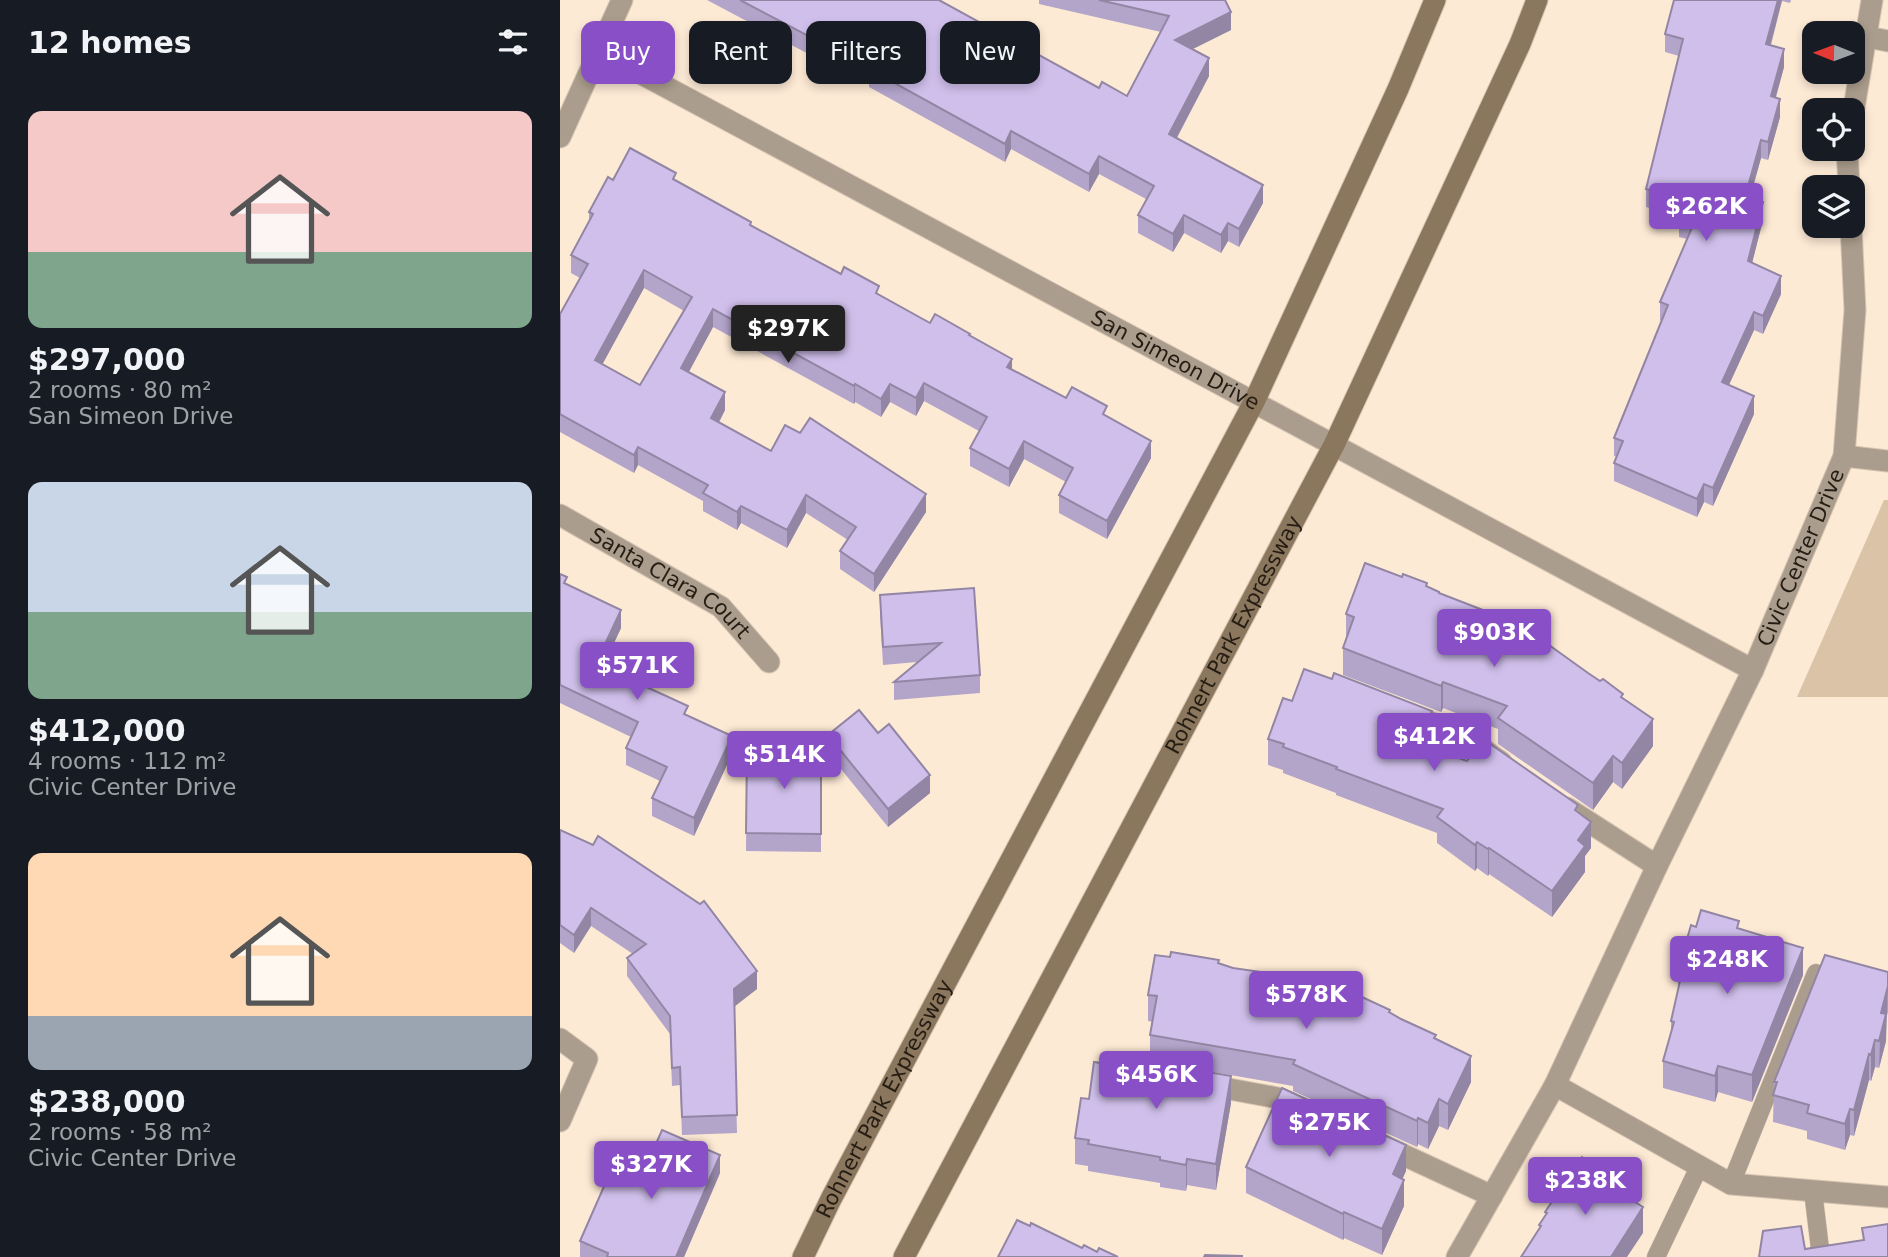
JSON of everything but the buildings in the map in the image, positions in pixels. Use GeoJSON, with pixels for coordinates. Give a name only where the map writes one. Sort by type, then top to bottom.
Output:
{"type":"FeatureCollection","features":[{"type":"Feature","properties":{"kind":"main road","name":"Rohnert Park Expressway"},"geometry":{"type":"LineString","coordinates":[[803,1257],[831,1199],[1254,402],[1398,89],[1435,0]]}},
{"type":"Feature","properties":{"kind":"main road","name":"Rohnert Park Expressway"},"geometry":{"type":"LineString","coordinates":[[904,1257],[1334,445],[1520,44],[1537,0]]}},
{"type":"Feature","properties":{"kind":"street"},"geometry":{"type":"LineString","coordinates":[[613,21],[622,0]]}},
{"type":"Feature","properties":{"kind":"street"},"geometry":{"type":"LineString","coordinates":[[1856,98],[1872,0]]}},
{"type":"Feature","properties":{"kind":"street"},"geometry":{"type":"LineString","coordinates":[[1867,37],[1888,41]]}},
{"type":"Feature","properties":{"kind":"street"},"geometry":{"type":"LineString","coordinates":[[560,137],[584,84]]}},
{"type":"Feature","properties":{"kind":"street","name":"San Simeon Drive"},"geometry":{"type":"LineString","coordinates":[[661,84],[1753,670]]}},
{"type":"Feature","properties":{"kind":"street","name":"Civic Center Drive"},"geometry":{"type":"LineString","coordinates":[[1457,1257],[1555,1085],[1657,866],[1753,670],[1844,456],[1855,310],[1852,238]]}},
{"type":"Feature","properties":{"kind":"street"},"geometry":{"type":"LineString","coordinates":[[1844,456],[1888,461]]}},
{"type":"Feature","properties":{"kind":"street","name":"Santa Clara Court"},"geometry":{"type":"LineString","coordinates":[[560,515],[721,607],[769,662]]}},
{"type":"Feature","properties":{"kind":"street"},"geometry":{"type":"LineString","coordinates":[[1386,705],[1461,734],[1517,774]]}},
{"type":"Feature","properties":{"kind":"street"},"geometry":{"type":"LineString","coordinates":[[1551,798],[1657,866]]}},
{"type":"Feature","properties":{"kind":"street"},"geometry":{"type":"LineString","coordinates":[[560,1039],[587,1059],[560,1121]]}},
{"type":"Feature","properties":{"kind":"street"},"geometry":{"type":"LineString","coordinates":[[1186,1081],[1278,1098],[1316,1115]]}},
{"type":"Feature","properties":{"kind":"street"},"geometry":{"type":"LineString","coordinates":[[1555,1085],[1731,1184],[1888,1197]]}},
{"type":"Feature","properties":{"kind":"street"},"geometry":{"type":"LineString","coordinates":[[1366,1138],[1492,1196]]}},
{"type":"Feature","properties":{"kind":"lane"},"geometry":{"type":"LineString","coordinates":[[1731,1184],[1816,974]]}},
{"type":"Feature","properties":{"kind":"lane"},"geometry":{"type":"LineString","coordinates":[[1656,1257],[1699,1167]]}},
{"type":"Feature","properties":{"kind":"lane"},"geometry":{"type":"LineString","coordinates":[[1813,1191],[1821,1257]]}},
{"type":"Feature","properties":{"kind":"shaded area"},"geometry":{"type":"Polygon","coordinates":[[[1884,500],[1888,500],[1888,697],[1797,697],[1884,500]]]}}]}
